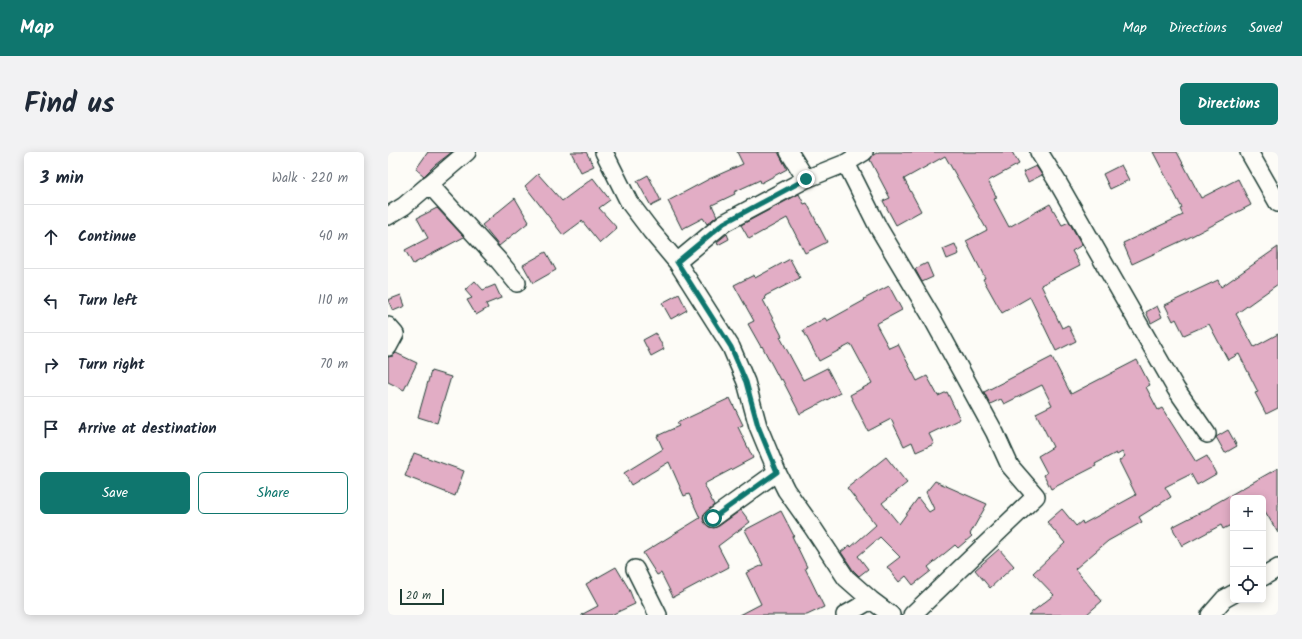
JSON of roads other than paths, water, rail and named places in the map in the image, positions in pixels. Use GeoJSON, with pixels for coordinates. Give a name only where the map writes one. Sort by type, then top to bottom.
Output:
{"type":"FeatureCollection","features":[{"type":"Feature","properties":{"kind":"street"},"geometry":{"type":"LineString","coordinates":[[388,216],[404,206],[467,152]]}},
{"type":"Feature","properties":{"kind":"street"},"geometry":{"type":"LineString","coordinates":[[604,152],[629,202],[677,262],[731,347],[746,382],[758,426],[786,490],[846,578],[891,615]]}},
{"type":"Feature","properties":{"kind":"street"},"geometry":{"type":"LineString","coordinates":[[789,152],[806,179]]}},
{"type":"Feature","properties":{"kind":"street"},"geometry":{"type":"LineString","coordinates":[[677,262],[724,223],[806,179],[846,163],[864,152]]}},
{"type":"Feature","properties":{"kind":"street"},"geometry":{"type":"LineString","coordinates":[[1039,152],[1176,388],[1207,434]]}},
{"type":"Feature","properties":{"kind":"street"},"geometry":{"type":"LineString","coordinates":[[1249,152],[1278,202]]}},
{"type":"Feature","properties":{"kind":"street"},"geometry":{"type":"LineString","coordinates":[[846,163],[878,227],[932,316],[995,434],[1010,466],[1036,496],[912,615]]}},
{"type":"Feature","properties":{"kind":"street"},"geometry":{"type":"LineString","coordinates":[[429,184],[517,283]]}},
{"type":"Feature","properties":{"kind":"street"},"geometry":{"type":"LineString","coordinates":[[388,326],[395,334],[388,348]]}},
{"type":"Feature","properties":{"kind":"street"},"geometry":{"type":"LineString","coordinates":[[713,518],[777,472]]}},
{"type":"Feature","properties":{"kind":"street"},"geometry":{"type":"LineString","coordinates":[[1266,575],[1278,568]]}},
{"type":"Feature","properties":{"kind":"street"},"geometry":{"type":"LineString","coordinates":[[635,569],[658,615]]}},
{"type":"Feature","properties":{"kind":"street"},"geometry":{"type":"LineString","coordinates":[[1210,615],[1224,599],[1230,596]]}},
{"type":"Feature","properties":{"kind":"street"},"geometry":{"type":"LineString","coordinates":[[845,615],[871,600]]}}]}
